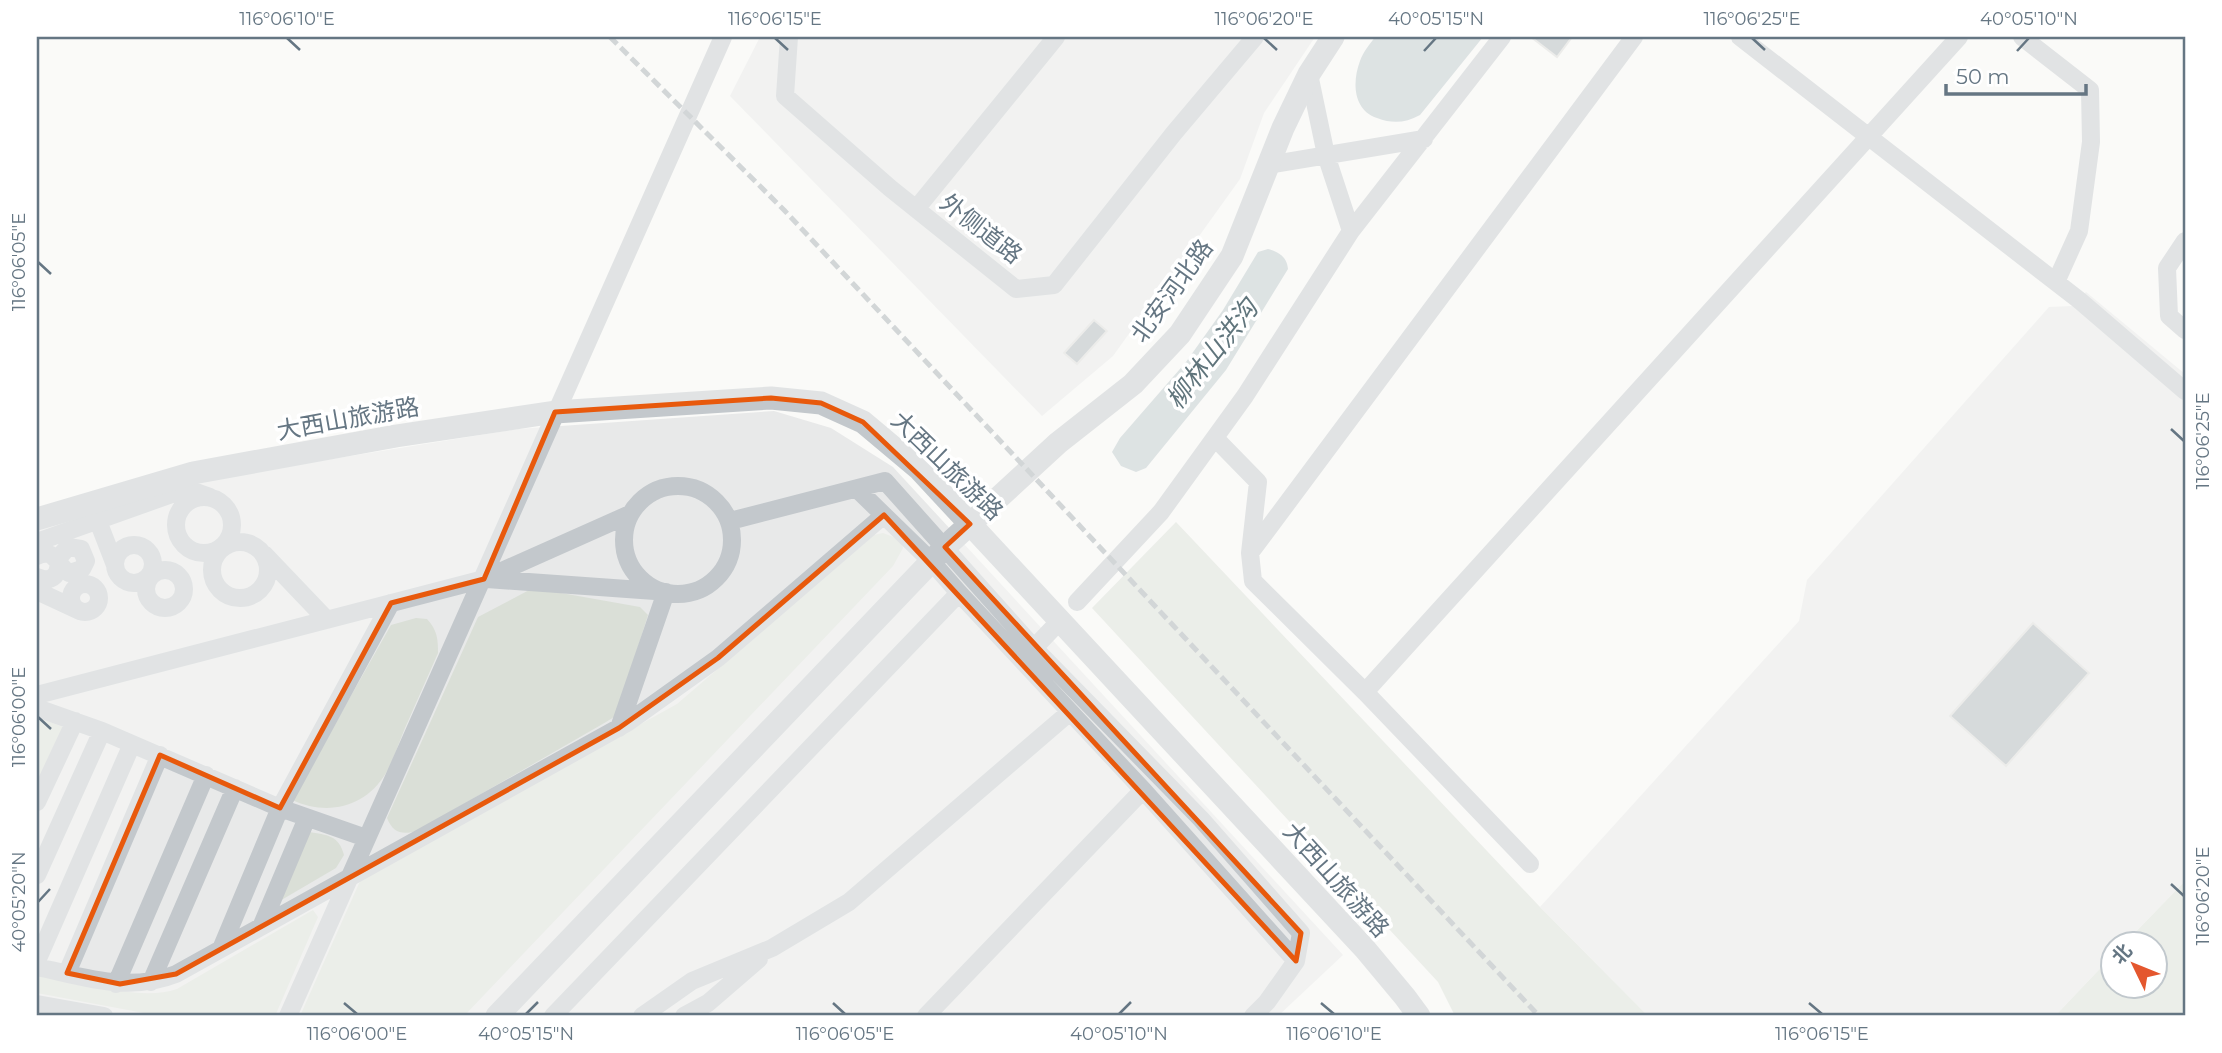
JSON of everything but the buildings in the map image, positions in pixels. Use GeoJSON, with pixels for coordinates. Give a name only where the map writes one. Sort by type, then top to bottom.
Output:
{"type":"FeatureCollection","features":[{"type":"Feature","properties":{"kind":"street"},"geometry":{"type":"LineString","coordinates":[[288,1016],[723,37]]}},
{"type":"Feature","properties":{"kind":"street","name":"外侧道路"},"geometry":{"type":"LineString","coordinates":[[789,37],[785,96],[916,209],[1016,289],[1054,285],[1174,133],[1255,37]]}},
{"type":"Feature","properties":{"kind":"street"},"geometry":{"type":"LineString","coordinates":[[916,209],[1056,37]]}},
{"type":"Feature","properties":{"kind":"street","name":"北安河北路"},"geometry":{"type":"LineString","coordinates":[[497,1016],[938,554],[1058,443],[1133,384],[1180,334],[1233,256],[1283,128],[1309,74],[1333,37]]}},
{"type":"Feature","properties":{"kind":"street"},"geometry":{"type":"LineString","coordinates":[[1077,602],[1161,512],[1245,396],[1351,231],[1502,37]]}},
{"type":"Feature","properties":{"kind":"street"},"geometry":{"type":"LineString","coordinates":[[1250,553],[1634,37]]}},
{"type":"Feature","properties":{"kind":"street"},"geometry":{"type":"LineString","coordinates":[[1740,37],[2056,282],[2185,391]]}},
{"type":"Feature","properties":{"kind":"street"},"geometry":{"type":"LineString","coordinates":[[1365,692],[1959,37]]}},
{"type":"Feature","properties":{"kind":"street"},"geometry":{"type":"LineString","coordinates":[[2022,37],[2091,90],[2091,142],[2079,231],[2056,282]]}},
{"type":"Feature","properties":{"kind":"street"},"geometry":{"type":"LineString","coordinates":[[1309,74],[1326,155],[1351,231]]}},
{"type":"Feature","properties":{"kind":"street"},"geometry":{"type":"LineString","coordinates":[[1268,165],[1424,139]]}},
{"type":"Feature","properties":{"kind":"street"},"geometry":{"type":"LineString","coordinates":[[2185,241],[2167,268],[2169,316],[2185,331]]}},
{"type":"Feature","properties":{"kind":"street","name":"大西山旅游路"},"geometry":{"type":"LineString","coordinates":[[37,519],[193,473],[396,436],[555,412],[771,398],[821,403],[863,422],[919,469],[1365,949],[1419,1016]]}},
{"type":"Feature","properties":{"kind":"street"},"geometry":{"type":"LineString","coordinates":[[1215,438],[1258,482],[1250,553],[1253,581],[1365,692],[1530,864]]}},
{"type":"Feature","properties":{"kind":"street"},"geometry":{"type":"LineString","coordinates":[[730,521],[885,481],[938,554],[959,593],[1143,790],[1296,961]]}},
{"type":"Feature","properties":{"kind":"street"},"geometry":{"type":"LineString","coordinates":[[484,579],[676,594],[693,592],[710,584],[722,572],[731,556],[733,539],[730,521],[722,505],[692,486],[674,485],[657,489],[642,499],[630,513],[624,531],[624,550],[631,567],[643,581],[662,592]]}},
{"type":"Feature","properties":{"kind":"street"},"geometry":{"type":"LineString","coordinates":[[857,489],[884,515],[938,554],[1034,648],[1201,819],[1301,933],[1296,961],[1267,1002],[1252,1016]]}},
{"type":"Feature","properties":{"kind":"street"},"geometry":{"type":"LineString","coordinates":[[37,542],[183,490],[193,491],[224,504],[231,518],[230,533],[212,563],[211,573],[219,590],[236,598],[255,594],[267,580],[267,561],[263,552]]}},
{"type":"Feature","properties":{"kind":"street"},"geometry":{"type":"LineString","coordinates":[[210,497],[194,498],[181,509],[177,516],[177,534],[182,542],[196,552],[205,553],[239,541],[256,546],[327,620]]}},
{"type":"Feature","properties":{"kind":"street"},"geometry":{"type":"LineString","coordinates":[[37,695],[484,579],[630,513]]}},
{"type":"Feature","properties":{"kind":"street"},"geometry":{"type":"LineString","coordinates":[[37,967],[116,984],[151,982],[176,974],[619,727],[718,658],[884,515]]}},
{"type":"Feature","properties":{"kind":"street"},"geometry":{"type":"LineString","coordinates":[[98,521],[115,565],[120,577],[132,583],[144,580],[153,566],[152,555],[139,545],[123,548],[115,565]]}},
{"type":"Feature","properties":{"kind":"street"},"geometry":{"type":"LineString","coordinates":[[37,556],[49,553],[60,564],[51,579],[37,577]]}},
{"type":"Feature","properties":{"kind":"street"},"geometry":{"type":"LineString","coordinates":[[37,591],[80,611]]}},
{"type":"Feature","properties":{"kind":"street"},"geometry":{"type":"LineString","coordinates":[[619,727],[662,592]]}},
{"type":"Feature","properties":{"kind":"street"},"geometry":{"type":"LineString","coordinates":[[553,1016],[959,593]]}},
{"type":"Feature","properties":{"kind":"street"},"geometry":{"type":"LineString","coordinates":[[221,949],[280,808],[391,603]]}},
{"type":"Feature","properties":{"kind":"street"},"geometry":{"type":"LineString","coordinates":[[1034,648],[1054,627]]}},
{"type":"Feature","properties":{"kind":"street"},"geometry":{"type":"LineString","coordinates":[[37,708],[102,731],[280,808],[366,838]]}},
{"type":"Feature","properties":{"kind":"street"},"geometry":{"type":"LineString","coordinates":[[642,1016],[692,981],[772,947],[849,902],[1070,712]]}},
{"type":"Feature","properties":{"kind":"street"},"geometry":{"type":"LineString","coordinates":[[37,802],[75,721]]}},
{"type":"Feature","properties":{"kind":"street"},"geometry":{"type":"LineString","coordinates":[[37,875],[102,731]]}},
{"type":"Feature","properties":{"kind":"street"},"geometry":{"type":"LineString","coordinates":[[37,961],[132,744]]}},
{"type":"Feature","properties":{"kind":"street"},"geometry":{"type":"LineString","coordinates":[[67,973],[160,755]]}},
{"type":"Feature","properties":{"kind":"street"},"geometry":{"type":"LineString","coordinates":[[116,984],[206,775]]}},
{"type":"Feature","properties":{"kind":"street"},"geometry":{"type":"LineString","coordinates":[[151,982],[235,788]]}},
{"type":"Feature","properties":{"kind":"street"},"geometry":{"type":"LineString","coordinates":[[926,1016],[1143,790]]}},
{"type":"Feature","properties":{"kind":"street"},"geometry":{"type":"LineString","coordinates":[[261,927],[307,818]]}},
{"type":"Feature","properties":{"kind":"street"},"geometry":{"type":"LineString","coordinates":[[684,1016],[708,1003],[772,947]]}},
{"type":"Feature","properties":{"kind":"street"},"geometry":{"type":"LineString","coordinates":[[37,1004],[104,1016]]}},
{"type":"Feature","properties":{"kind":"highlighted area"},"geometry":{"type":"Polygon","coordinates":[[[771,398],[821,403],[863,422],[970,524],[945,547],[1301,933],[1296,961],[884,515],[718,658],[619,728],[176,974],[120,984],[67,973],[160,755],[280,808],[391,603],[484,579],[555,412],[771,398]]]}},
{"type":"Feature","properties":{"kind":"shaded area"},"geometry":{"type":"Polygon","coordinates":[[[760,37],[1315,37],[1264,113],[1240,179],[1113,356],[1042,416],[730,96],[760,37]]]}},
{"type":"Feature","properties":{"kind":"shaded area"},"geometry":{"type":"Polygon","coordinates":[[[2086,292],[2185,374],[2185,881],[2138,930],[2100,930],[2100,969],[2055,1016],[1648,1016],[1540,907],[1799,621],[1807,580],[2049,307],[2073,306],[2086,292]]]}},
{"type":"Feature","properties":{"kind":"shaded area"},"geometry":{"type":"Polygon","coordinates":[[[774,411],[831,428],[893,467],[1343,955],[1278,1016],[37,1016],[37,531],[183,484],[244,473],[518,429],[774,411]]]}},
{"type":"Feature","properties":{"kind":"shaded area"},"geometry":{"type":"Polygon","coordinates":[[[1176,522],[1540,907],[1648,1016],[1455,1016],[1438,982],[1092,608],[1176,522]]]}},
{"type":"Feature","properties":{"kind":"shaded area"},"geometry":{"type":"Polygon","coordinates":[[[883,533],[901,540],[903,548],[893,566],[464,1016],[300,1016],[361,879],[677,704],[874,535],[883,533]]]}},
{"type":"Feature","properties":{"kind":"shaded area"},"geometry":{"type":"Polygon","coordinates":[[[533,588],[640,607],[648,615],[614,717],[417,831],[402,833],[395,830],[387,818],[478,617],[533,588]]]}},
{"type":"Feature","properties":{"kind":"shaded area"},"geometry":{"type":"Polygon","coordinates":[[[416,618],[427,619],[433,627],[438,653],[386,773],[367,794],[344,806],[318,807],[292,800],[391,625],[416,618]]]}},
{"type":"Feature","properties":{"kind":"shaded area"},"geometry":{"type":"Polygon","coordinates":[[[42,719],[63,727],[37,783],[37,720],[42,719]]]}},
{"type":"Feature","properties":{"kind":"shaded area"},"geometry":{"type":"Polygon","coordinates":[[[309,832],[327,835],[335,840],[344,855],[336,868],[278,902],[309,832]]]}},
{"type":"Feature","properties":{"kind":"shaded area"},"geometry":{"type":"Polygon","coordinates":[[[2185,881],[2185,1016],[2055,1016],[2100,969],[2100,1000],[2170,1000],[2170,930],[2138,930],[2185,881]]]}},
{"type":"Feature","properties":{"kind":"shaded area"},"geometry":{"type":"Polygon","coordinates":[[[313,910],[318,917],[275,1016],[160,1016],[37,993],[37,973],[127,992],[177,989],[313,910]]]}},
{"type":"Feature","properties":{"kind":"water"},"geometry":{"type":"Polygon","coordinates":[[[1375,37],[1483,37],[1420,115],[1394,122],[1369,114],[1363,109],[1356,94],[1357,69],[1375,37]]]}},
{"type":"Feature","properties":{"kind":"water","name":"柳林山洪沟"},"geometry":{"type":"Polygon","coordinates":[[[1268,249],[1282,256],[1288,269],[1226,370],[1146,468],[1136,472],[1121,466],[1112,452],[1120,438],[1186,362],[1223,310],[1258,252],[1268,249]]]}},
{"type":"Feature","properties":{"kind":"railway"},"geometry":{"type":"LineString","coordinates":[[610,37],[784,210],[1539,1016]]}}]}
